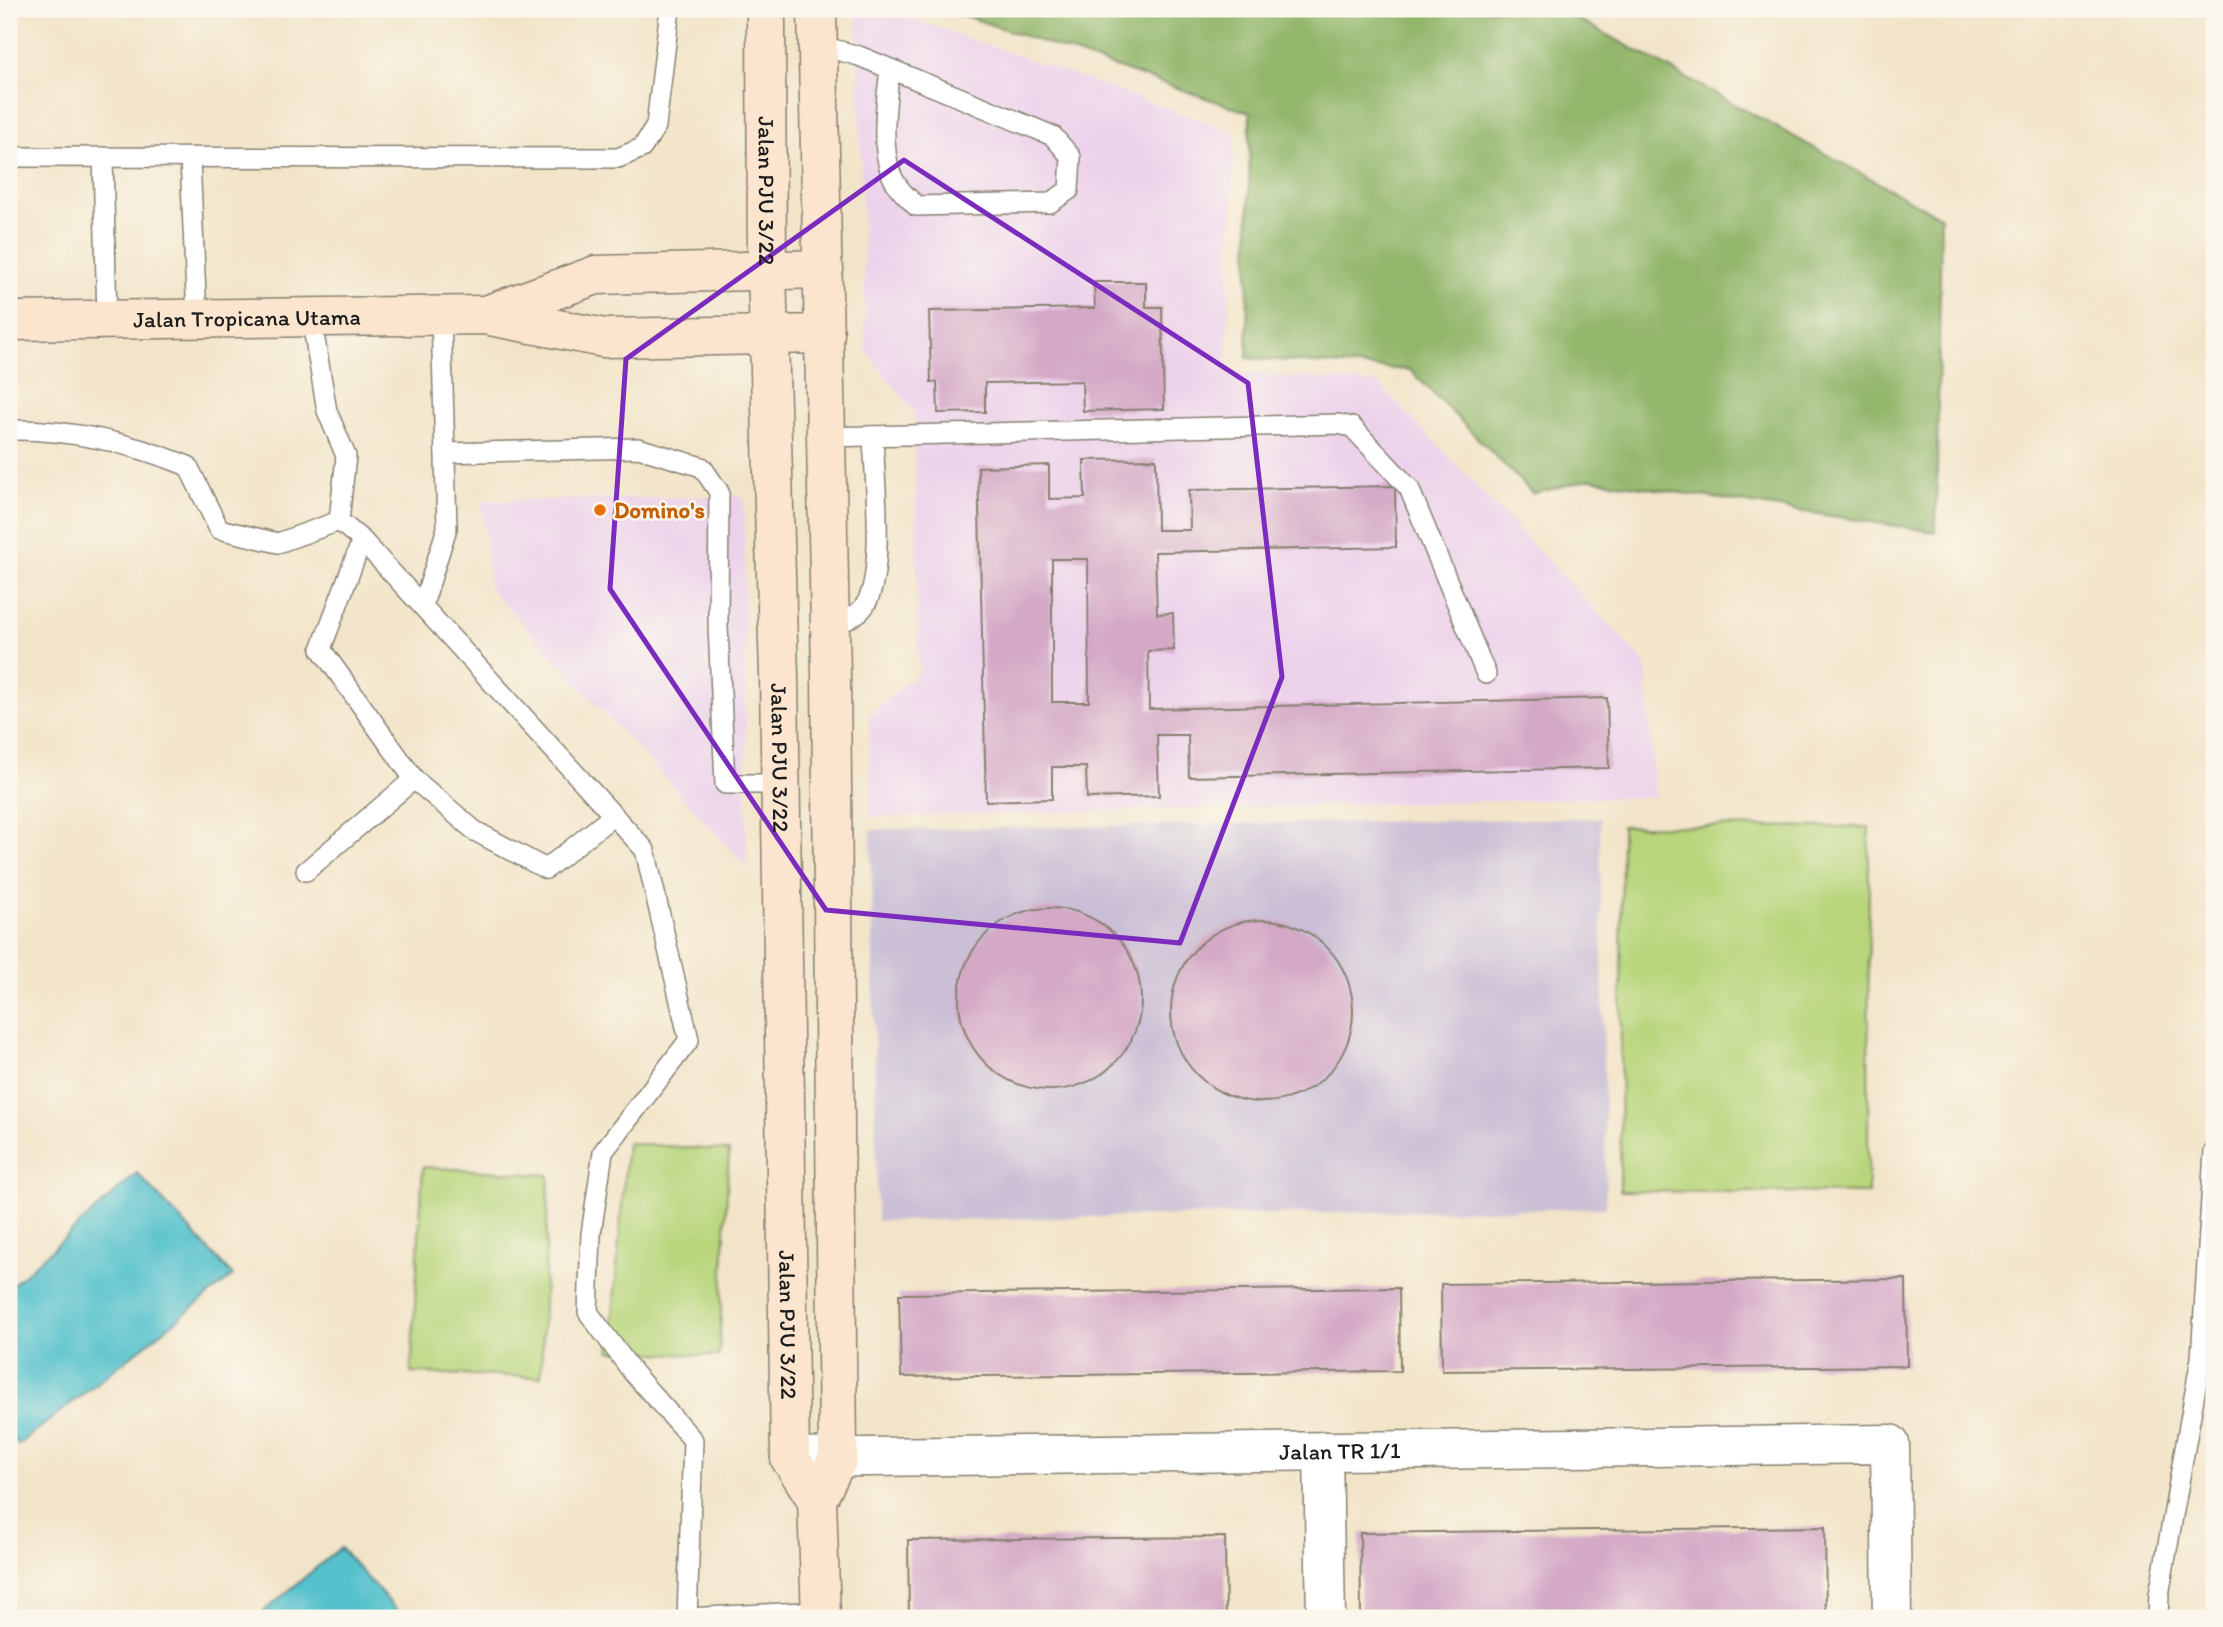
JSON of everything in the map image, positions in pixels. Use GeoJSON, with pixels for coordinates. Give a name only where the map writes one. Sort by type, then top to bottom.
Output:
{"type":"FeatureCollection","features":[{"type":"Feature","properties":{"kind":"street","name":"Jalan PJU 3/22"},"geometry":{"type":"LineString","coordinates":[[766,9],[768,336],[781,784],[790,1458]]}},
{"type":"Feature","properties":{"kind":"street","name":"Jalan PJU 3/22"},"geometry":{"type":"LineString","coordinates":[[817,27],[830,629],[838,1458],[817,1500],[821,1615]]}},
{"type":"Feature","properties":{"kind":"street","name":"Jalan Tropicana Utama"},"geometry":{"type":"LineString","coordinates":[[485,315],[596,275],[824,270]]}},
{"type":"Feature","properties":{"kind":"street","name":"Jalan Tropicana Utama"},"geometry":{"type":"LineString","coordinates":[[9,321],[485,315],[604,338],[825,334]]}},
{"type":"Feature","properties":{"kind":"street","name":"Jalan TR 1/1"},"geometry":{"type":"LineString","coordinates":[[790,1458],[1890,1444],[1892,1618]]}},
{"type":"Feature","properties":{"kind":"street"},"geometry":{"type":"LineString","coordinates":[[1323,1451],[1326,1618]]}},
{"type":"Feature","properties":{"kind":"street"},"geometry":{"type":"LineString","coordinates":[[790,1458],[817,1500]]}},
{"type":"Feature","properties":{"kind":"lane"},"geometry":{"type":"LineString","coordinates":[[9,157],[618,158],[642,148],[656,126],[670,9]]}},
{"type":"Feature","properties":{"kind":"lane"},"geometry":{"type":"LineString","coordinates":[[817,27],[859,56],[1053,136],[1071,157],[1069,190],[1050,203],[916,206],[895,183],[886,147],[885,109],[890,70]]}},
{"type":"Feature","properties":{"kind":"lane"},"geometry":{"type":"LineString","coordinates":[[103,157],[107,320]]}},
{"type":"Feature","properties":{"kind":"lane"},"geometry":{"type":"LineString","coordinates":[[190,158],[197,319]]}},
{"type":"Feature","properties":{"kind":"lane"},"geometry":{"type":"LineString","coordinates":[[311,316],[327,411],[346,456],[339,521]]}},
{"type":"Feature","properties":{"kind":"lane"},"geometry":{"type":"LineString","coordinates":[[423,605],[447,528],[441,316]]}},
{"type":"Feature","properties":{"kind":"lane"},"geometry":{"type":"LineString","coordinates":[[827,437],[1338,424],[1352,427],[1409,488],[1486,674]]}},
{"type":"Feature","properties":{"kind":"lane"},"geometry":{"type":"LineString","coordinates":[[9,430],[53,429],[147,450],[188,466],[219,529],[278,543],[339,521]]}},
{"type":"Feature","properties":{"kind":"lane"},"geometry":{"type":"LineString","coordinates":[[830,629],[862,609],[874,586],[877,552],[873,436]]}},
{"type":"Feature","properties":{"kind":"lane"},"geometry":{"type":"LineString","coordinates":[[445,453],[639,448],[702,467],[719,492],[718,626],[725,784],[781,784]]}},
{"type":"Feature","properties":{"kind":"lane"},"geometry":{"type":"LineString","coordinates":[[339,521],[362,540],[423,605],[645,850],[689,1040],[603,1152],[591,1234],[588,1312],[634,1374],[693,1440],[687,1618],[821,1615]]}},
{"type":"Feature","properties":{"kind":"lane"},"geometry":{"type":"LineString","coordinates":[[362,540],[321,649],[414,779],[475,831],[546,869],[614,815]]}},
{"type":"Feature","properties":{"kind":"lane"},"geometry":{"type":"LineString","coordinates":[[306,870],[414,779]]}},
{"type":"Feature","properties":{"kind":"lane"},"geometry":{"type":"LineString","coordinates":[[2158,1618],[2159,1595],[2201,1357],[2214,1152]]}},
{"type":"Feature","properties":{"kind":"highlighted area"},"geometry":{"type":"Polygon","coordinates":[[[904,160],[1248,383],[1282,677],[1180,943],[826,910],[610,589],[626,359],[904,160]]]}},
{"type":"Feature","properties":{"kind":"shaded area"},"geometry":{"type":"Polygon","coordinates":[[[857,9],[884,9],[1235,132],[1226,372],[1378,383],[1645,662],[1655,797],[871,817],[869,715],[919,672],[914,412],[866,351],[857,9]]]}},
{"type":"Feature","properties":{"kind":"shaded area"},"geometry":{"type":"Polygon","coordinates":[[[744,496],[747,867],[490,589],[482,501],[744,496]]]}},
{"type":"Feature","properties":{"kind":"shaded area"},"geometry":{"type":"Polygon","coordinates":[[[1600,818],[1606,1208],[877,1221],[871,830],[1600,818]]]}},
{"type":"Feature","properties":{"kind":"green space"},"geometry":{"type":"Polygon","coordinates":[[[945,9],[1560,9],[1941,217],[1936,532],[1590,479],[1533,494],[1410,370],[1247,358],[1250,113],[945,9]]]}},
{"type":"Feature","properties":{"kind":"green space"},"geometry":{"type":"Polygon","coordinates":[[[1622,826],[1869,827],[1868,1193],[1620,1191],[1622,826]]]}},
{"type":"Feature","properties":{"kind":"green space"},"geometry":{"type":"Polygon","coordinates":[[[627,1143],[729,1151],[719,1356],[610,1351],[627,1143]]]}},
{"type":"Feature","properties":{"kind":"green space"},"geometry":{"type":"Polygon","coordinates":[[[423,1167],[549,1175],[541,1377],[411,1373],[423,1167]]]}},
{"type":"Feature","properties":{"kind":"water"},"geometry":{"type":"Polygon","coordinates":[[[137,1173],[233,1276],[18,1445],[9,1433],[9,1288],[137,1173]]]}},
{"type":"Feature","properties":{"kind":"water"},"geometry":{"type":"Polygon","coordinates":[[[340,1548],[404,1618],[256,1618],[340,1548]]]}},
{"type":"Feature","properties":{"kind":"building"},"geometry":{"type":"Polygon","coordinates":[[[1094,282],[1146,282],[1146,307],[1162,307],[1164,409],[1083,411],[1082,381],[985,383],[985,412],[938,413],[937,382],[931,382],[929,311],[1095,308],[1094,282]]]}},
{"type":"Feature","properties":{"kind":"building"},"geometry":{"type":"Polygon","coordinates":[[[1156,459],[1157,530],[1190,530],[1189,490],[1395,486],[1396,547],[1155,552],[1157,614],[1173,613],[1174,650],[1148,651],[1149,709],[1607,698],[1609,768],[1189,777],[1188,735],[1157,735],[1159,796],[1087,798],[1086,767],[1052,767],[1052,799],[986,801],[978,467],[1049,465],[1049,499],[1085,498],[1084,460],[1156,459]],[[1052,559],[1052,702],[1089,702],[1088,559],[1052,559]]]}},
{"type":"Feature","properties":{"kind":"building"},"geometry":{"type":"Polygon","coordinates":[[[1050,908],[1085,915],[1101,923],[1114,935],[1126,948],[1134,964],[1141,999],[1134,1034],[1126,1050],[1114,1063],[1101,1075],[1085,1083],[1050,1090],[1015,1083],[999,1075],[986,1063],[974,1050],[966,1034],[959,999],[966,964],[974,948],[986,935],[999,923],[1015,915],[1050,908]]]}},
{"type":"Feature","properties":{"kind":"building"},"geometry":{"type":"Polygon","coordinates":[[[1262,920],[1297,927],[1313,935],[1326,947],[1338,960],[1346,976],[1353,1011],[1346,1046],[1338,1062],[1326,1075],[1313,1087],[1297,1095],[1262,1102],[1227,1095],[1211,1087],[1198,1075],[1186,1062],[1178,1046],[1171,1011],[1178,976],[1186,960],[1198,947],[1211,935],[1227,927],[1262,920]]]}},
{"type":"Feature","properties":{"kind":"building"},"geometry":{"type":"Polygon","coordinates":[[[1906,1279],[1907,1366],[1442,1371],[1441,1284],[1906,1279]]]}},
{"type":"Feature","properties":{"kind":"building"},"geometry":{"type":"Polygon","coordinates":[[[1399,1288],[1400,1371],[901,1377],[899,1294],[1399,1288]]]}},
{"type":"Feature","properties":{"kind":"building"},"geometry":{"type":"Polygon","coordinates":[[[1825,1527],[1826,1618],[1361,1618],[1360,1533],[1825,1527]]]}},
{"type":"Feature","properties":{"kind":"building"},"geometry":{"type":"Polygon","coordinates":[[[1225,1537],[1226,1618],[909,1618],[908,1540],[1225,1537]]]}},
{"type":"Feature","properties":{"kind":"place","name":"Domino's"},"geometry":{"type":"Point","coordinates":[600,510]}}]}
